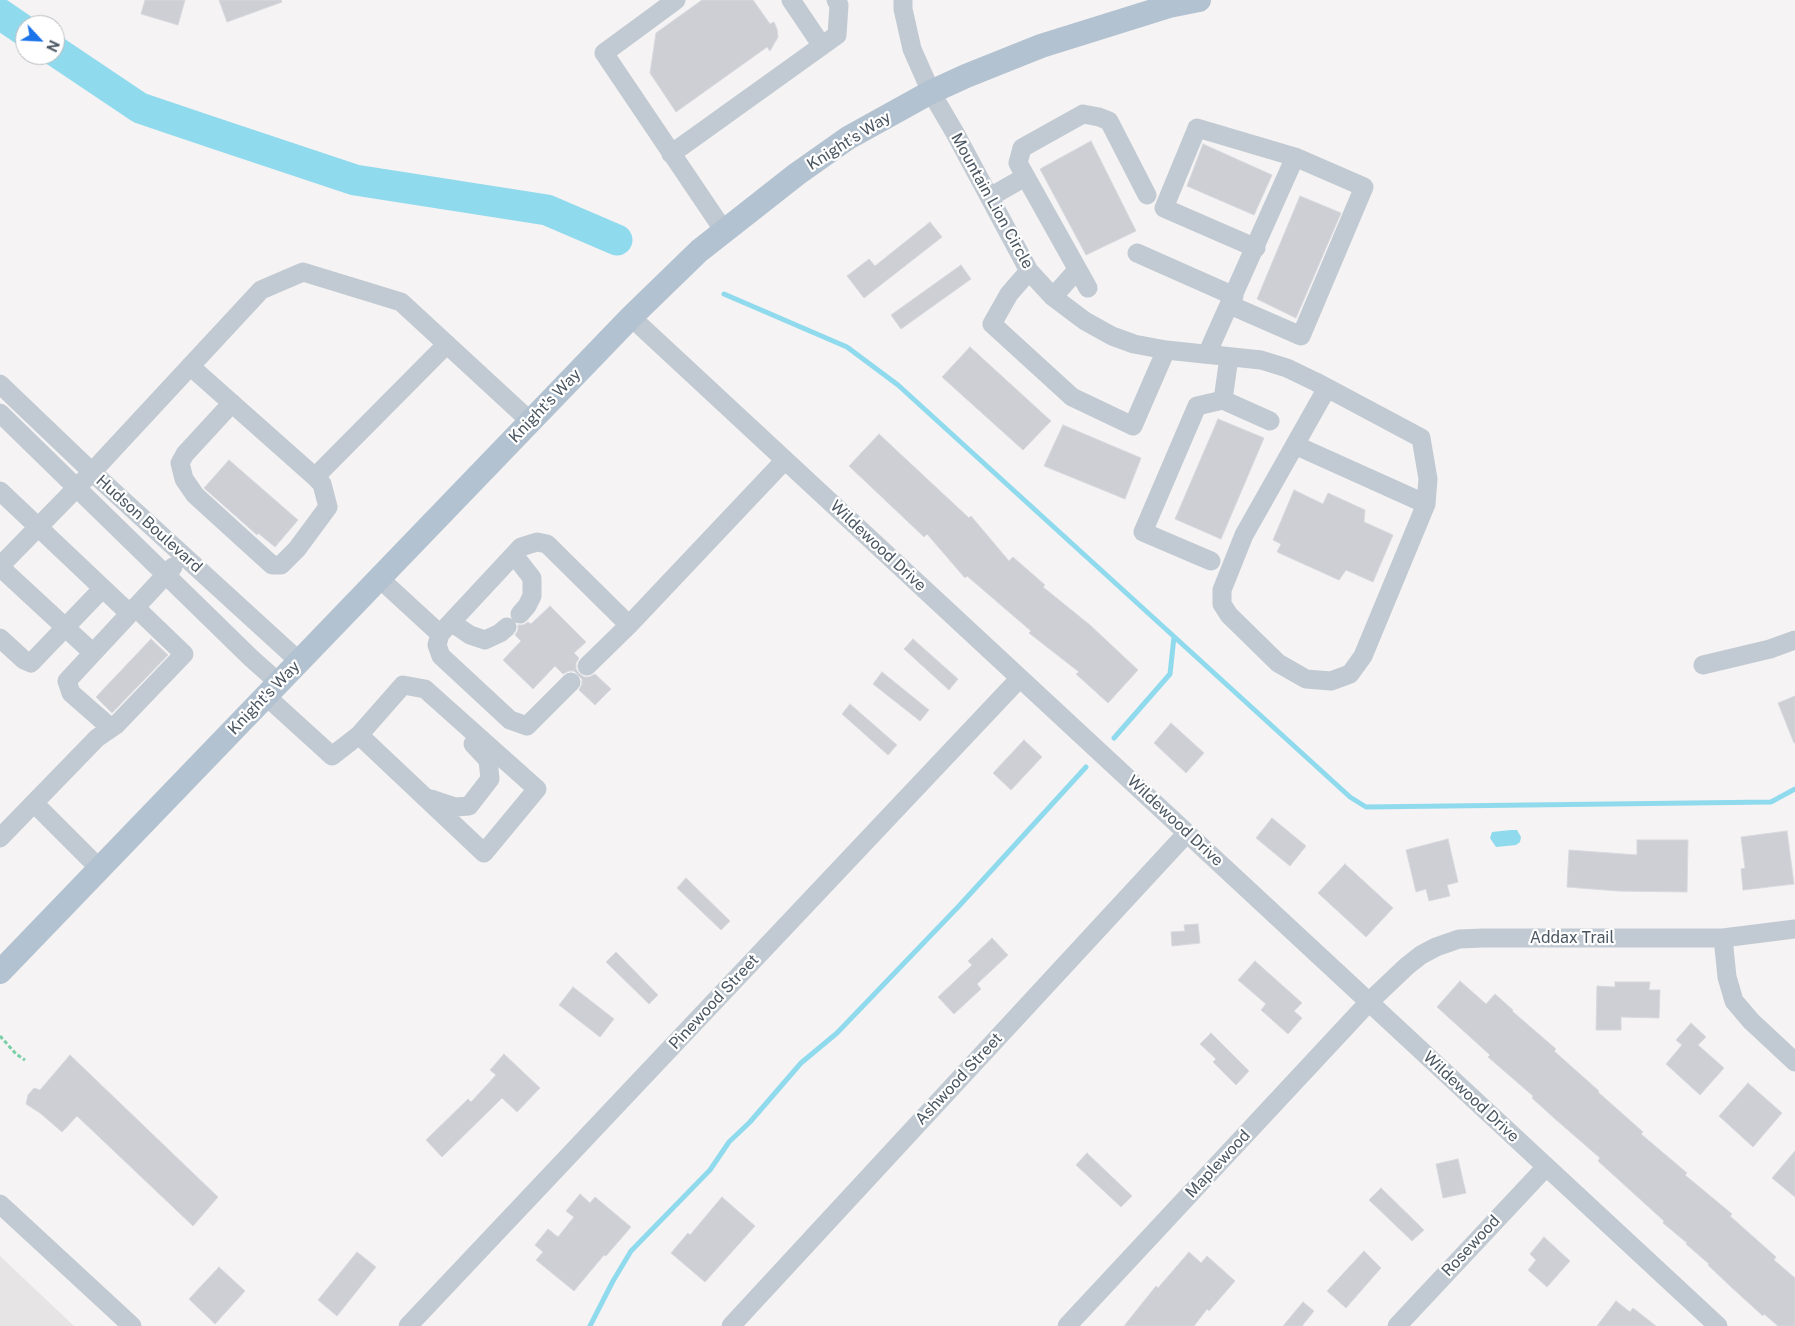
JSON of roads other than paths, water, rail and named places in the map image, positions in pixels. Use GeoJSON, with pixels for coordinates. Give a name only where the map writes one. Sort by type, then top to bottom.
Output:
{"type":"FeatureCollection","features":[{"type":"Feature","properties":{"kind":"main road","name":"Knight's Way"},"geometry":{"type":"LineString","coordinates":[[0,972],[631,316],[699,252],[797,174],[848,138],[931,92],[1041,46],[1168,3],[1199,0]]}},
{"type":"Feature","properties":{"kind":"street"},"geometry":{"type":"LineString","coordinates":[[676,0],[604,52],[724,232]]}},
{"type":"Feature","properties":{"kind":"street"},"geometry":{"type":"LineString","coordinates":[[791,0],[822,46]]}},
{"type":"Feature","properties":{"kind":"street"},"geometry":{"type":"LineString","coordinates":[[671,154],[837,35],[839,5],[836,0]]}},
{"type":"Feature","properties":{"kind":"street","name":"Mountain Lion Circle"},"geometry":{"type":"LineString","coordinates":[[903,0],[903,9],[912,49],[931,92],[1030,271],[1053,297],[1085,321],[1112,336],[1134,344],[1166,350],[1261,360],[1287,368],[1420,438],[1428,479],[1426,504]]}},
{"type":"Feature","properties":{"kind":"street"},"geometry":{"type":"LineString","coordinates":[[1088,288],[1018,163],[1022,148],[1083,114],[1109,120],[1147,195]]}},
{"type":"Feature","properties":{"kind":"street"},"geometry":{"type":"LineString","coordinates":[[1137,253],[1301,336],[1364,187],[1295,157],[1197,128],[1164,208],[1256,248]]}},
{"type":"Feature","properties":{"kind":"street"},"geometry":{"type":"LineString","coordinates":[[1207,354],[1256,248],[1295,157]]}},
{"type":"Feature","properties":{"kind":"street"},"geometry":{"type":"LineString","coordinates":[[990,197],[1025,177]]}},
{"type":"Feature","properties":{"kind":"street"},"geometry":{"type":"LineString","coordinates":[[1053,297],[1077,270]]}},
{"type":"Feature","properties":{"kind":"street"},"geometry":{"type":"LineString","coordinates":[[1030,271],[1009,294],[992,324],[1072,398],[1133,426],[1166,350]]}},
{"type":"Feature","properties":{"kind":"street"},"geometry":{"type":"LineString","coordinates":[[93,653],[66,627],[3,558],[92,472],[261,290],[303,272],[402,302],[530,421]]}},
{"type":"Feature","properties":{"kind":"street","name":"Wildewood Drive"},"geometry":{"type":"LineString","coordinates":[[631,316],[1718,1326]]}},
{"type":"Feature","properties":{"kind":"street"},"geometry":{"type":"LineString","coordinates":[[315,477],[447,344]]}},
{"type":"Feature","properties":{"kind":"street"},"geometry":{"type":"LineString","coordinates":[[1223,400],[1230,357]]}},
{"type":"Feature","properties":{"kind":"street"},"geometry":{"type":"LineString","coordinates":[[190,366],[232,403],[315,477],[322,484],[328,507],[297,549],[281,565],[272,565],[195,495],[184,479],[180,463],[185,454],[232,403]]}},
{"type":"Feature","properties":{"kind":"street","name":"Hudson Boulevard"},"geometry":{"type":"LineString","coordinates":[[0,384],[92,472],[300,662]]}},
{"type":"Feature","properties":{"kind":"street"},"geometry":{"type":"LineString","coordinates":[[1295,445],[1426,504],[1363,656],[1350,674],[1331,682],[1306,679],[1278,663],[1229,615],[1222,604],[1222,590],[1244,535],[1326,388]]}},
{"type":"Feature","properties":{"kind":"street"},"geometry":{"type":"LineString","coordinates":[[1211,561],[1143,532],[1197,406],[1223,400],[1270,421]]}},
{"type":"Feature","properties":{"kind":"street","name":"Hudson Boulevard"},"geometry":{"type":"LineString","coordinates":[[0,413],[166,575],[332,756],[359,735]]}},
{"type":"Feature","properties":{"kind":"street"},"geometry":{"type":"LineString","coordinates":[[587,666],[786,460]]}},
{"type":"Feature","properties":{"kind":"street"},"geometry":{"type":"LineString","coordinates":[[0,490],[104,588],[184,654],[111,728],[97,738],[0,838]]}},
{"type":"Feature","properties":{"kind":"street"},"geometry":{"type":"LineString","coordinates":[[571,682],[527,726],[510,720],[441,656],[437,644],[445,628],[521,547],[537,542],[547,544],[629,624]]}},
{"type":"Feature","properties":{"kind":"street"},"geometry":{"type":"LineString","coordinates":[[111,728],[71,693],[67,681],[184,555]]}},
{"type":"Feature","properties":{"kind":"street"},"geometry":{"type":"LineString","coordinates":[[379,578],[445,628],[486,640],[500,633],[514,620],[527,606],[532,596],[532,578],[514,555]]}},
{"type":"Feature","properties":{"kind":"street"},"geometry":{"type":"LineString","coordinates":[[0,638],[24,660],[31,662],[104,588]]}},
{"type":"Feature","properties":{"kind":"street"},"geometry":{"type":"LineString","coordinates":[[1702,665],[1770,649],[1795,640]]}},
{"type":"Feature","properties":{"kind":"street","name":"Pinewood Street"},"geometry":{"type":"LineString","coordinates":[[408,1326],[1020,678]]}},
{"type":"Feature","properties":{"kind":"street"},"geometry":{"type":"LineString","coordinates":[[403,685],[425,690],[538,789],[484,853],[359,735],[403,685]]}},
{"type":"Feature","properties":{"kind":"street"},"geometry":{"type":"LineString","coordinates":[[425,690],[434,711],[474,745],[488,760],[490,779],[469,806],[455,807],[427,798]]}},
{"type":"Feature","properties":{"kind":"street"},"geometry":{"type":"LineString","coordinates":[[34,803],[100,869]]}},
{"type":"Feature","properties":{"kind":"street","name":"Ashwood Street"},"geometry":{"type":"LineString","coordinates":[[731,1326],[1187,833]]}},
{"type":"Feature","properties":{"kind":"street","name":"Addax Trail"},"geometry":{"type":"LineString","coordinates":[[1369,1002],[1421,955],[1436,947],[1459,940],[1483,938],[1723,938],[1795,929]]}},
{"type":"Feature","properties":{"kind":"street"},"geometry":{"type":"LineString","coordinates":[[1723,938],[1727,978],[1734,1001],[1751,1021],[1795,1062]]}},
{"type":"Feature","properties":{"kind":"street","name":"Maplewood"},"geometry":{"type":"LineString","coordinates":[[1067,1326],[1369,1002]]}},
{"type":"Feature","properties":{"kind":"street","name":"Rosewood"},"geometry":{"type":"LineString","coordinates":[[1397,1326],[1546,1166]]}},
{"type":"Feature","properties":{"kind":"street"},"geometry":{"type":"LineString","coordinates":[[0,1204],[132,1326]]}},
{"type":"Feature","properties":{"kind":"water"},"geometry":{"type":"Polygon","coordinates":[[[1517,830],[1521,837],[1520,842],[1516,845],[1496,847],[1490,838],[1492,832],[1517,830]]]}},
{"type":"Feature","properties":{"kind":"waterway"},"geometry":{"type":"LineString","coordinates":[[0,14],[15,24]]}},
{"type":"Feature","properties":{"kind":"waterway"},"geometry":{"type":"LineString","coordinates":[[65,58],[140,108],[355,180],[547,210],[617,240]]}},
{"type":"Feature","properties":{"kind":"waterway"},"geometry":{"type":"LineString","coordinates":[[724,294],[847,347],[898,385],[1350,797],[1366,807],[1771,802],[1795,789]]}},
{"type":"Feature","properties":{"kind":"waterway"},"geometry":{"type":"LineString","coordinates":[[1114,738],[1170,674],[1174,637]]}},
{"type":"Feature","properties":{"kind":"waterway"},"geometry":{"type":"LineString","coordinates":[[590,1326],[631,1251],[710,1170],[729,1142],[750,1122],[801,1063],[837,1033],[959,906],[1086,767]]}}]}
